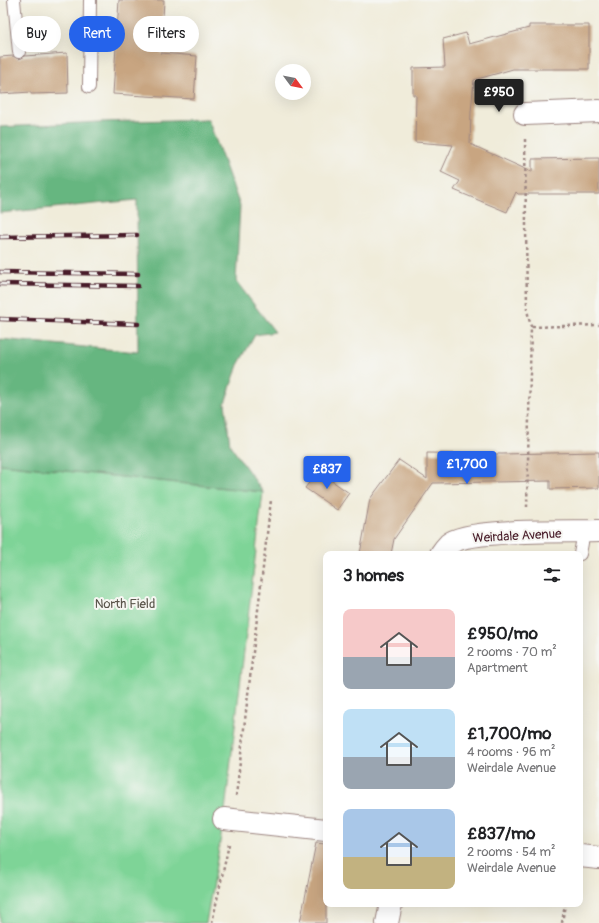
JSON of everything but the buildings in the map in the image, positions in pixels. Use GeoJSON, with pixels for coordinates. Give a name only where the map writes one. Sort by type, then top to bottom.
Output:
{"type":"FeatureCollection","features":[{"type":"Feature","properties":{"kind":"street"},"geometry":{"type":"LineString","coordinates":[[525,114],[599,111]]}},
{"type":"Feature","properties":{"kind":"street","name":"Weirdale Avenue"},"geometry":{"type":"LineString","coordinates":[[443,551],[449,544],[473,535],[591,531]]}},
{"type":"Feature","properties":{"kind":"street"},"geometry":{"type":"LineString","coordinates":[[229,820],[323,830]]}},
{"type":"Feature","properties":{"kind":"street"},"geometry":{"type":"LineString","coordinates":[[583,856],[599,858]]}},
{"type":"Feature","properties":{"kind":"street"},"geometry":{"type":"LineString","coordinates":[[387,923],[390,907]]}},
{"type":"Feature","properties":{"kind":"lane"},"geometry":{"type":"LineString","coordinates":[[14,0],[16,16]]}},
{"type":"Feature","properties":{"kind":"lane"},"geometry":{"type":"LineString","coordinates":[[89,87],[90,0]]}},
{"type":"Feature","properties":{"kind":"lane"},"geometry":{"type":"LineString","coordinates":[[581,551],[591,531]]}},
{"type":"Feature","properties":{"kind":"path"},"geometry":{"type":"LineString","coordinates":[[525,114],[527,310],[532,327],[527,532]]}},
{"type":"Feature","properties":{"kind":"path"},"geometry":{"type":"LineString","coordinates":[[532,327],[599,325]]}},
{"type":"Feature","properties":{"kind":"path"},"geometry":{"type":"LineString","coordinates":[[212,923],[229,820],[271,500]]}},
{"type":"Feature","properties":{"kind":"path"},"geometry":{"type":"LineString","coordinates":[[562,923],[565,907]]}},
{"type":"Feature","properties":{"kind":"green space"},"geometry":{"type":"Polygon","coordinates":[[[208,119],[240,206],[236,281],[275,332],[255,335],[238,365],[225,403],[230,445],[263,492],[0,464],[0,339],[138,352],[137,200],[0,213],[0,127],[208,119]]]}},
{"type":"Feature","properties":{"kind":"green space","name":"North Field"},"geometry":{"type":"Polygon","coordinates":[[[0,464],[263,492],[224,819],[206,923],[0,923],[0,464]]]}},
{"type":"Feature","properties":{"kind":"railway"},"geometry":{"type":"LineString","coordinates":[[0,237],[137,235]]}},
{"type":"Feature","properties":{"kind":"railway"},"geometry":{"type":"LineString","coordinates":[[0,272],[138,274]]}},
{"type":"Feature","properties":{"kind":"railway"},"geometry":{"type":"LineString","coordinates":[[0,284],[138,286]]}},
{"type":"Feature","properties":{"kind":"railway"},"geometry":{"type":"LineString","coordinates":[[0,319],[138,324]]}}]}
